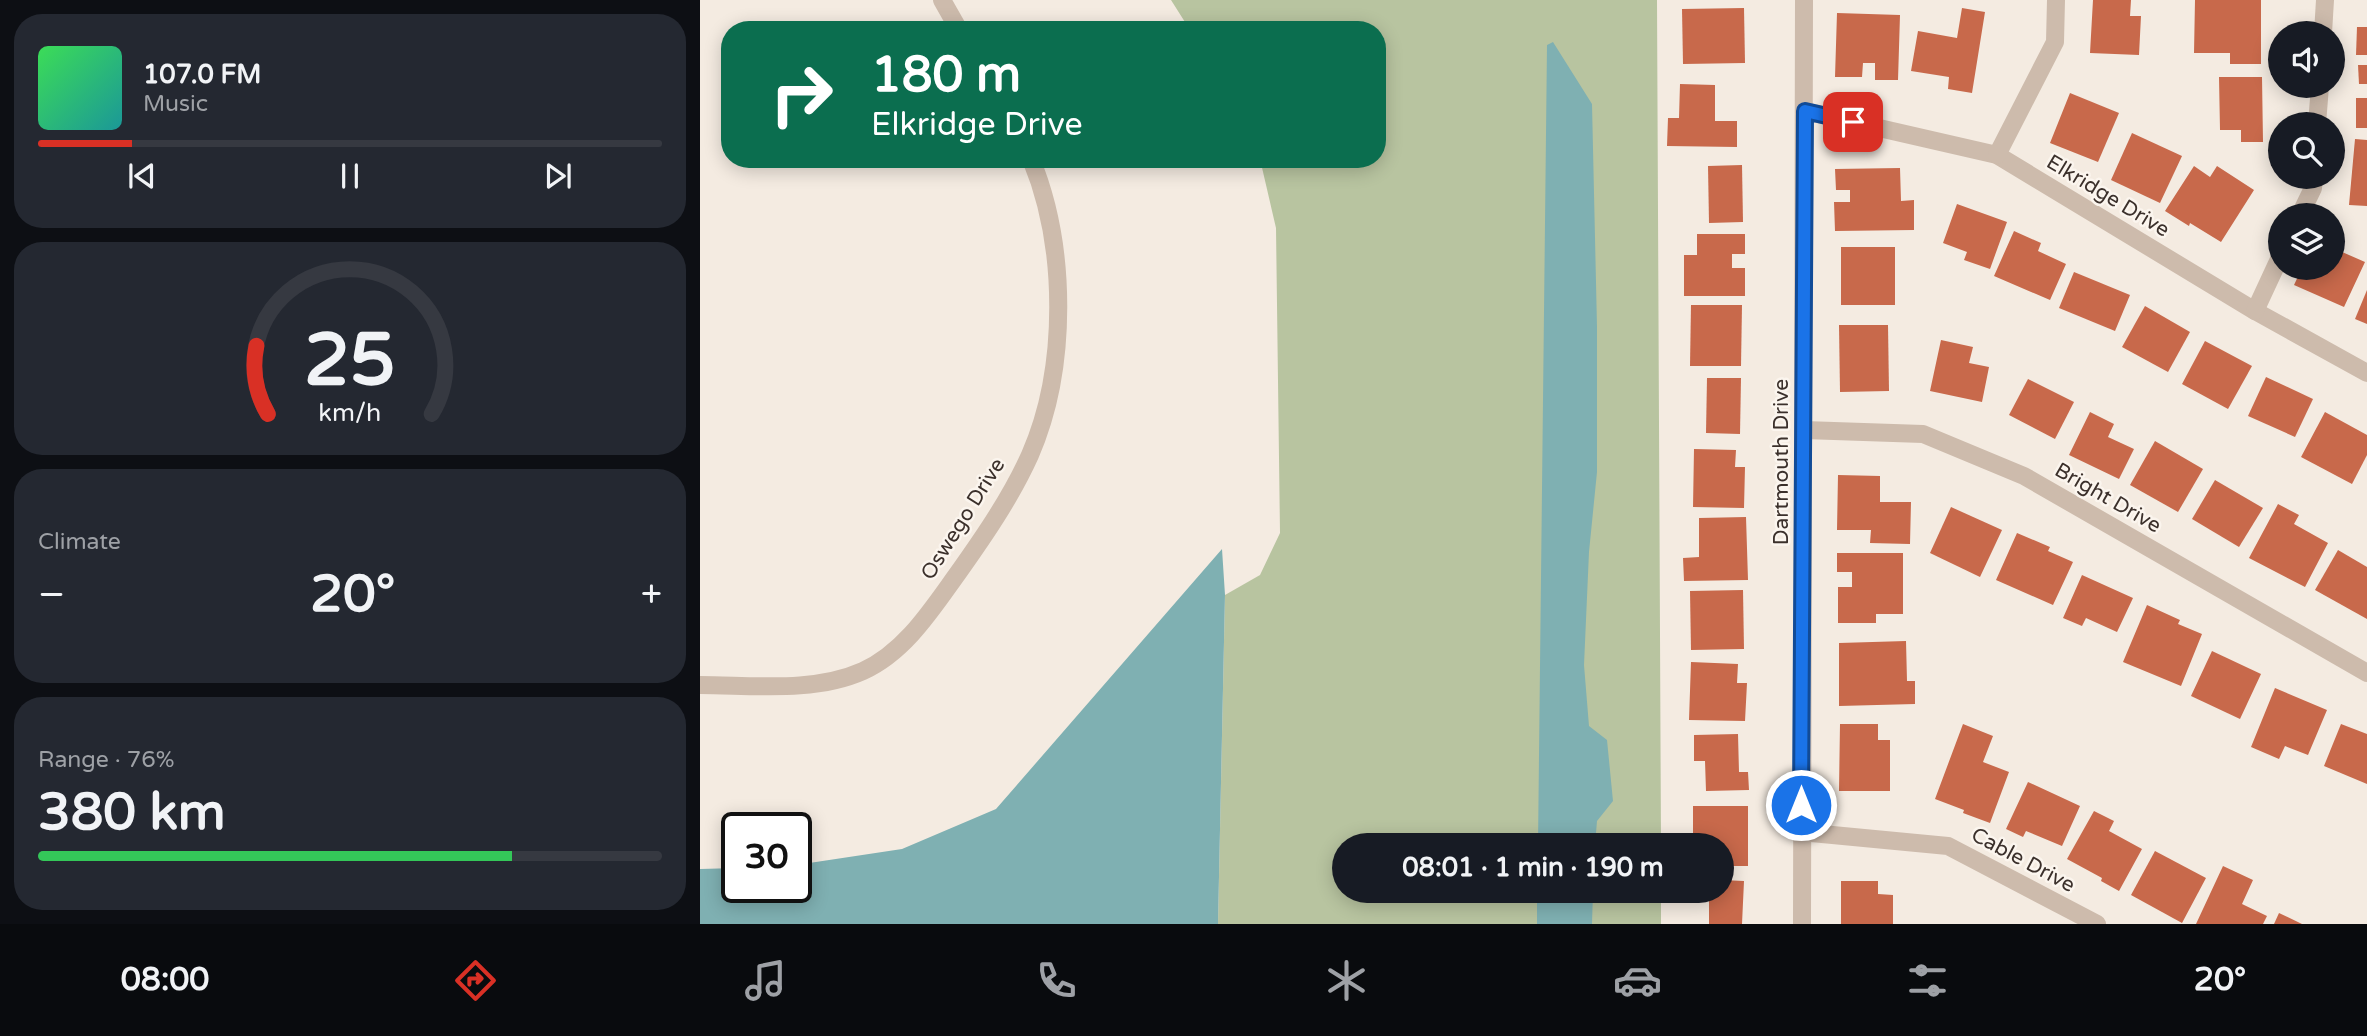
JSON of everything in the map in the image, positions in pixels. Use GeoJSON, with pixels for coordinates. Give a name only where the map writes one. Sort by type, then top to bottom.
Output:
{"type":"FeatureCollection","features":[{"type":"Feature","properties":{"kind":"street"},"geometry":{"type":"LineString","coordinates":[[942,0],[954,21]]}},
{"type":"Feature","properties":{"kind":"street","name":"Dartmouth Drive"},"geometry":{"type":"LineString","coordinates":[[1802,924],[1804,0]]}},
{"type":"Feature","properties":{"kind":"street"},"geometry":{"type":"LineString","coordinates":[[1997,155],[2055,42],[2056,0]]}},
{"type":"Feature","properties":{"kind":"street"},"geometry":{"type":"LineString","coordinates":[[2324,21],[2325,0]]}},
{"type":"Feature","properties":{"kind":"street","name":"Elkridge Drive"},"geometry":{"type":"LineString","coordinates":[[1805,111],[1997,155],[2255,311],[2367,373]]}},
{"type":"Feature","properties":{"kind":"street","name":"Oswego Drive"},"geometry":{"type":"LineString","coordinates":[[700,685],[791,685],[827,681],[862,671],[897,650],[935,606],[1006,502],[1031,454],[1046,408],[1054,362],[1058,310],[1056,257],[1033,168]]}},
{"type":"Feature","properties":{"kind":"street"},"geometry":{"type":"LineString","coordinates":[[2255,311],[2269,280]]}},
{"type":"Feature","properties":{"kind":"street","name":"Bright Drive"},"geometry":{"type":"LineString","coordinates":[[1804,430],[1923,433],[2024,476],[2367,673]]}},
{"type":"Feature","properties":{"kind":"street","name":"Cable Drive"},"geometry":{"type":"LineString","coordinates":[[1801,832],[1948,846],[2097,924]]}},
{"type":"Feature","properties":{"kind":"green space"},"geometry":{"type":"Polygon","coordinates":[[[1171,0],[1657,0],[1661,833],[1332,833],[1332,903],[1661,903],[1661,924],[1218,924],[1225,595],[1260,575],[1280,533],[1276,228],[1262,168],[1386,168],[1386,21],[1184,21],[1171,0]]]}},
{"type":"Feature","properties":{"kind":"water"},"geometry":{"type":"Polygon","coordinates":[[[1553,42],[1592,104],[1597,472],[1589,552],[1584,665],[1589,726],[1607,740],[1613,801],[1597,821],[1596,833],[1538,833],[1547,45],[1553,42]]]}},
{"type":"Feature","properties":{"kind":"water"},"geometry":{"type":"Polygon","coordinates":[[[1222,549],[1225,595],[1218,924],[700,924],[700,869],[721,868],[721,903],[812,903],[812,863],[902,849],[996,809],[1222,549]]]}},
{"type":"Feature","properties":{"kind":"water"},"geometry":{"type":"Polygon","coordinates":[[[1537,903],[1593,903],[1592,924],[1537,924],[1537,903]]]}},
{"type":"Feature","properties":{"kind":"building"},"geometry":{"type":"Polygon","coordinates":[[[2093,0],[2131,0],[2130,16],[2141,16],[2139,55],[2090,53],[2093,0]]]}},
{"type":"Feature","properties":{"kind":"building"},"geometry":{"type":"Polygon","coordinates":[[[2195,0],[2261,0],[2261,64],[2230,64],[2230,53],[2194,53],[2195,0]]]}},
{"type":"Feature","properties":{"kind":"building"},"geometry":{"type":"Polygon","coordinates":[[[1744,8],[1745,63],[1683,64],[1682,9],[1744,8]]]}},
{"type":"Feature","properties":{"kind":"building"},"geometry":{"type":"Polygon","coordinates":[[[1962,8],[1985,12],[1972,93],[1948,89],[1949,77],[1911,71],[1918,31],[1957,38],[1962,8]]]}},
{"type":"Feature","properties":{"kind":"building"},"geometry":{"type":"Polygon","coordinates":[[[1837,13],[1900,15],[1898,80],[1875,80],[1875,63],[1863,63],[1862,77],[1835,77],[1837,13]]]}},
{"type":"Feature","properties":{"kind":"building"},"geometry":{"type":"Polygon","coordinates":[[[2357,27],[2367,27],[2367,55],[2356,55],[2357,27]]]}},
{"type":"Feature","properties":{"kind":"building"},"geometry":{"type":"Polygon","coordinates":[[[2358,65],[2367,65],[2367,84],[2359,84],[2358,65]]]}},
{"type":"Feature","properties":{"kind":"building"},"geometry":{"type":"Polygon","coordinates":[[[2219,77],[2262,77],[2263,142],[2241,142],[2241,130],[2220,130],[2219,77]]]}},
{"type":"Feature","properties":{"kind":"building"},"geometry":{"type":"Polygon","coordinates":[[[1680,84],[1715,85],[1715,121],[1737,121],[1737,147],[1667,146],[1668,118],[1679,118],[1680,84]]]}},
{"type":"Feature","properties":{"kind":"building"},"geometry":{"type":"Polygon","coordinates":[[[2070,93],[2119,113],[2098,162],[2050,143],[2070,93]]]}},
{"type":"Feature","properties":{"kind":"building"},"geometry":{"type":"Polygon","coordinates":[[[2356,98],[2367,98],[2367,128],[2356,128],[2356,98]]]}},
{"type":"Feature","properties":{"kind":"building"},"geometry":{"type":"Polygon","coordinates":[[[2132,133],[2182,156],[2160,203],[2111,180],[2132,133]]]}},
{"type":"Feature","properties":{"kind":"building"},"geometry":{"type":"Polygon","coordinates":[[[2355,139],[2367,140],[2367,206],[2349,205],[2355,139]]]}},
{"type":"Feature","properties":{"kind":"building"},"geometry":{"type":"Polygon","coordinates":[[[1742,165],[1743,222],[1709,223],[1708,166],[1742,165]]]}},
{"type":"Feature","properties":{"kind":"building"},"geometry":{"type":"Polygon","coordinates":[[[2194,166],[2210,177],[2217,166],[2254,190],[2221,242],[2165,211],[2194,166]]]}},
{"type":"Feature","properties":{"kind":"building"},"geometry":{"type":"Polygon","coordinates":[[[1900,168],[1901,201],[1914,200],[1914,230],[1835,231],[1834,202],[1850,202],[1850,190],[1836,190],[1835,169],[1900,168]]]}},
{"type":"Feature","properties":{"kind":"building"},"geometry":{"type":"Polygon","coordinates":[[[1957,204],[2007,222],[1990,269],[1964,260],[1967,252],[1943,243],[1957,204]]]}},
{"type":"Feature","properties":{"kind":"building"},"geometry":{"type":"Polygon","coordinates":[[[2014,231],[2041,243],[2038,251],[2066,264],[2050,300],[1994,276],[2014,231]]]}},
{"type":"Feature","properties":{"kind":"building"},"geometry":{"type":"Polygon","coordinates":[[[1697,234],[1745,234],[1745,254],[1732,254],[1732,268],[1745,268],[1745,296],[1684,296],[1684,255],[1697,255],[1697,234]]]}},
{"type":"Feature","properties":{"kind":"building"},"geometry":{"type":"Polygon","coordinates":[[[1841,247],[1895,247],[1895,305],[1841,305],[1841,247]]]}},
{"type":"Feature","properties":{"kind":"building"},"geometry":{"type":"Polygon","coordinates":[[[2345,253],[2365,262],[2344,307],[2294,285],[2296,280],[2345,280],[2345,253]]]}},
{"type":"Feature","properties":{"kind":"building"},"geometry":{"type":"Polygon","coordinates":[[[2074,272],[2130,295],[2115,331],[2059,308],[2074,272]]]}},
{"type":"Feature","properties":{"kind":"building"},"geometry":{"type":"Polygon","coordinates":[[[2367,290],[2367,324],[2355,319],[2367,290]]]}},
{"type":"Feature","properties":{"kind":"building"},"geometry":{"type":"Polygon","coordinates":[[[1691,305],[1742,305],[1741,366],[1690,366],[1691,305]]]}},
{"type":"Feature","properties":{"kind":"building"},"geometry":{"type":"Polygon","coordinates":[[[2145,306],[2190,332],[2168,372],[2122,347],[2145,306]]]}},
{"type":"Feature","properties":{"kind":"building"},"geometry":{"type":"Polygon","coordinates":[[[1839,325],[1888,325],[1889,391],[1840,392],[1839,325]]]}},
{"type":"Feature","properties":{"kind":"building"},"geometry":{"type":"Polygon","coordinates":[[[1941,340],[1973,347],[1969,363],[1989,367],[1982,402],[1930,391],[1941,340]]]}},
{"type":"Feature","properties":{"kind":"building"},"geometry":{"type":"Polygon","coordinates":[[[2205,341],[2252,366],[2228,409],[2182,384],[2205,341]]]}},
{"type":"Feature","properties":{"kind":"building"},"geometry":{"type":"Polygon","coordinates":[[[2266,377],[2313,399],[2295,437],[2248,416],[2266,377]]]}},
{"type":"Feature","properties":{"kind":"building"},"geometry":{"type":"Polygon","coordinates":[[[1707,378],[1741,378],[1740,434],[1706,433],[1707,378]]]}},
{"type":"Feature","properties":{"kind":"building"},"geometry":{"type":"Polygon","coordinates":[[[2028,379],[2074,402],[2055,439],[2009,415],[2028,379]]]}},
{"type":"Feature","properties":{"kind":"building"},"geometry":{"type":"Polygon","coordinates":[[[2090,412],[2114,424],[2108,437],[2134,449],[2119,479],[2069,455],[2090,412]]]}},
{"type":"Feature","properties":{"kind":"building"},"geometry":{"type":"Polygon","coordinates":[[[2325,412],[2367,435],[2367,455],[2352,484],[2301,457],[2325,412]]]}},
{"type":"Feature","properties":{"kind":"building"},"geometry":{"type":"Polygon","coordinates":[[[2155,441],[2203,469],[2178,512],[2130,485],[2155,441]]]}},
{"type":"Feature","properties":{"kind":"building"},"geometry":{"type":"Polygon","coordinates":[[[1694,449],[1736,450],[1735,467],[1745,467],[1744,508],[1693,507],[1694,449]]]}},
{"type":"Feature","properties":{"kind":"building"},"geometry":{"type":"Polygon","coordinates":[[[1838,475],[1880,476],[1880,502],[1911,502],[1910,544],[1870,543],[1871,530],[1837,530],[1838,475]]]}},
{"type":"Feature","properties":{"kind":"building"},"geometry":{"type":"Polygon","coordinates":[[[2215,480],[2263,508],[2239,547],[2192,519],[2215,480]]]}},
{"type":"Feature","properties":{"kind":"building"},"geometry":{"type":"Polygon","coordinates":[[[2278,504],[2299,515],[2294,524],[2328,543],[2305,587],[2249,558],[2278,504]]]}},
{"type":"Feature","properties":{"kind":"building"},"geometry":{"type":"Polygon","coordinates":[[[1951,507],[2002,530],[1980,577],[1930,553],[1951,507]]]}},
{"type":"Feature","properties":{"kind":"building"},"geometry":{"type":"Polygon","coordinates":[[[1746,517],[1748,580],[1684,581],[1683,558],[1699,557],[1699,518],[1746,517]]]}},
{"type":"Feature","properties":{"kind":"building"},"geometry":{"type":"Polygon","coordinates":[[[2017,533],[2050,547],[2048,551],[2073,562],[2053,605],[1996,580],[2017,533]]]}},
{"type":"Feature","properties":{"kind":"building"},"geometry":{"type":"Polygon","coordinates":[[[2338,550],[2367,567],[2367,619],[2315,590],[2338,550]]]}},
{"type":"Feature","properties":{"kind":"building"},"geometry":{"type":"Polygon","coordinates":[[[1837,553],[1903,553],[1903,614],[1876,614],[1876,623],[1838,623],[1838,587],[1852,587],[1852,572],[1837,572],[1837,553]]]}},
{"type":"Feature","properties":{"kind":"building"},"geometry":{"type":"Polygon","coordinates":[[[2082,575],[2133,598],[2117,632],[2086,618],[2082,626],[2063,618],[2082,575]]]}},
{"type":"Feature","properties":{"kind":"building"},"geometry":{"type":"Polygon","coordinates":[[[1743,590],[1744,649],[1691,650],[1690,591],[1743,590]]]}},
{"type":"Feature","properties":{"kind":"building"},"geometry":{"type":"Polygon","coordinates":[[[2147,605],[2180,620],[2178,624],[2202,634],[2181,686],[2123,662],[2147,605]]]}},
{"type":"Feature","properties":{"kind":"building"},"geometry":{"type":"Polygon","coordinates":[[[1906,641],[1907,681],[1915,681],[1915,704],[1839,706],[1839,643],[1906,641]]]}},
{"type":"Feature","properties":{"kind":"building"},"geometry":{"type":"Polygon","coordinates":[[[2212,651],[2261,674],[2240,719],[2191,696],[2212,651]]]}},
{"type":"Feature","properties":{"kind":"building"},"geometry":{"type":"Polygon","coordinates":[[[1691,662],[1738,664],[1737,683],[1747,683],[1745,721],[1689,720],[1691,662]]]}},
{"type":"Feature","properties":{"kind":"building"},"geometry":{"type":"Polygon","coordinates":[[[2275,688],[2327,710],[2308,755],[2285,746],[2279,759],[2251,747],[2275,688]]]}},
{"type":"Feature","properties":{"kind":"building"},"geometry":{"type":"Polygon","coordinates":[[[1840,724],[1878,724],[1878,740],[1890,740],[1890,791],[1839,791],[1840,724]]]}},
{"type":"Feature","properties":{"kind":"building"},"geometry":{"type":"Polygon","coordinates":[[[1963,724],[1993,736],[1983,762],[2009,772],[1990,823],[1935,799],[1963,724]]]}},
{"type":"Feature","properties":{"kind":"building"},"geometry":{"type":"Polygon","coordinates":[[[2341,724],[2367,734],[2367,784],[2324,766],[2341,724]]]}},
{"type":"Feature","properties":{"kind":"building"},"geometry":{"type":"Polygon","coordinates":[[[1738,734],[1739,772],[1748,772],[1749,790],[1706,791],[1705,761],[1694,761],[1694,735],[1738,734]]]}},
{"type":"Feature","properties":{"kind":"building"},"geometry":{"type":"Polygon","coordinates":[[[2028,782],[2080,806],[2062,846],[2026,831],[2023,837],[2006,829],[2028,782]]]}},
{"type":"Feature","properties":{"kind":"building"},"geometry":{"type":"Polygon","coordinates":[[[1693,806],[1748,806],[1748,866],[1734,866],[1734,833],[1693,833],[1693,806]]]}},
{"type":"Feature","properties":{"kind":"building"},"geometry":{"type":"Polygon","coordinates":[[[2094,811],[2114,821],[2109,831],[2142,849],[2119,891],[2101,881],[2102,878],[2067,859],[2094,811]]]}},
{"type":"Feature","properties":{"kind":"building"},"geometry":{"type":"Polygon","coordinates":[[[2155,851],[2206,878],[2182,923],[2131,895],[2155,851]]]}},
{"type":"Feature","properties":{"kind":"building"},"geometry":{"type":"Polygon","coordinates":[[[2223,866],[2253,880],[2242,904],[2267,916],[2263,924],[2196,924],[2223,866]]]}},
{"type":"Feature","properties":{"kind":"building"},"geometry":{"type":"Polygon","coordinates":[[[1734,881],[1744,881],[1742,924],[1709,924],[1709,903],[1734,903],[1734,881]]]}},
{"type":"Feature","properties":{"kind":"building"},"geometry":{"type":"Polygon","coordinates":[[[1841,881],[1878,881],[1878,894],[1893,895],[1893,924],[1841,924],[1841,881]]]}},
{"type":"Feature","properties":{"kind":"building"},"geometry":{"type":"Polygon","coordinates":[[[2279,913],[2302,924],[2274,924],[2279,913]]]}},
{"type":"Feature","properties":{"kind":"route"},"geometry":{"type":"LineString","coordinates":[[1801,805],[1805,111],[1853,122]]}}]}
